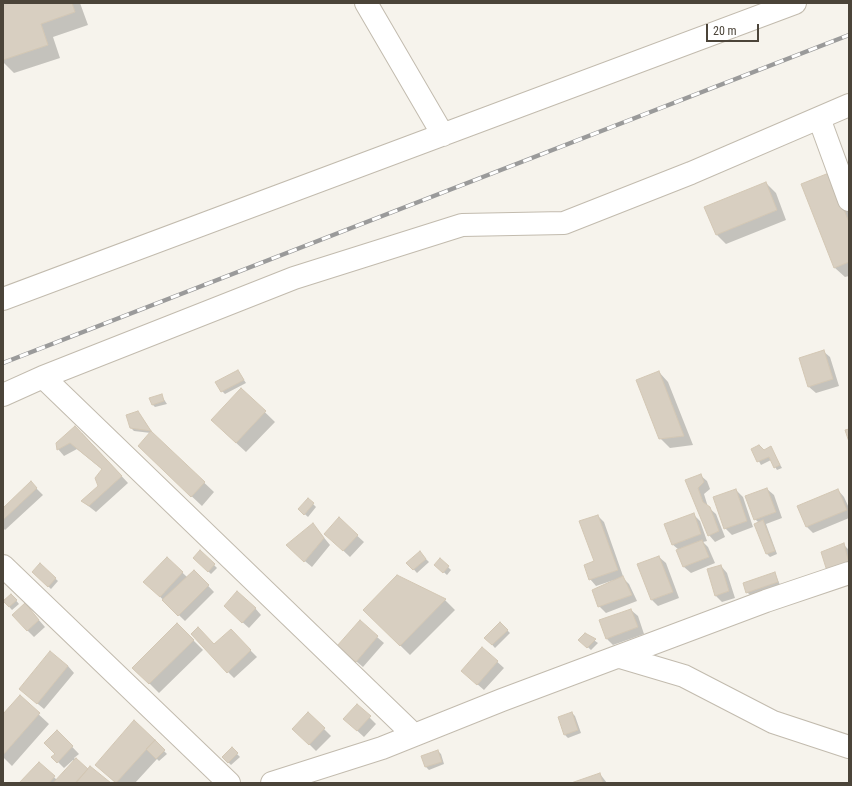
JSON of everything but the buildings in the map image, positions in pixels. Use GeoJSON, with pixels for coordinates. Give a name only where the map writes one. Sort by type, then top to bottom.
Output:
{"type":"FeatureCollection","features":[{"type":"Feature","properties":{"kind":"street"},"geometry":{"type":"LineString","coordinates":[[366,3],[443,135]]}},
{"type":"Feature","properties":{"kind":"street"},"geometry":{"type":"LineString","coordinates":[[3,299],[795,3]]}},
{"type":"Feature","properties":{"kind":"street"},"geometry":{"type":"LineString","coordinates":[[3,395],[43,377],[294,278],[462,225],[564,223],[690,173],[849,105]]}},
{"type":"Feature","properties":{"kind":"street"},"geometry":{"type":"LineString","coordinates":[[819,118],[849,200]]}},
{"type":"Feature","properties":{"kind":"street"},"geometry":{"type":"LineString","coordinates":[[43,377],[414,735]]}},
{"type":"Feature","properties":{"kind":"street"},"geometry":{"type":"LineString","coordinates":[[3,566],[229,783]]}},
{"type":"Feature","properties":{"kind":"street"},"geometry":{"type":"LineString","coordinates":[[272,783],[382,748],[502,700],[766,601],[849,573]]}},
{"type":"Feature","properties":{"kind":"street"},"geometry":{"type":"LineString","coordinates":[[620,657],[684,676],[773,722],[849,747]]}},
{"type":"Feature","properties":{"kind":"railway"},"geometry":{"type":"LineString","coordinates":[[3,363],[849,35]]}}]}
